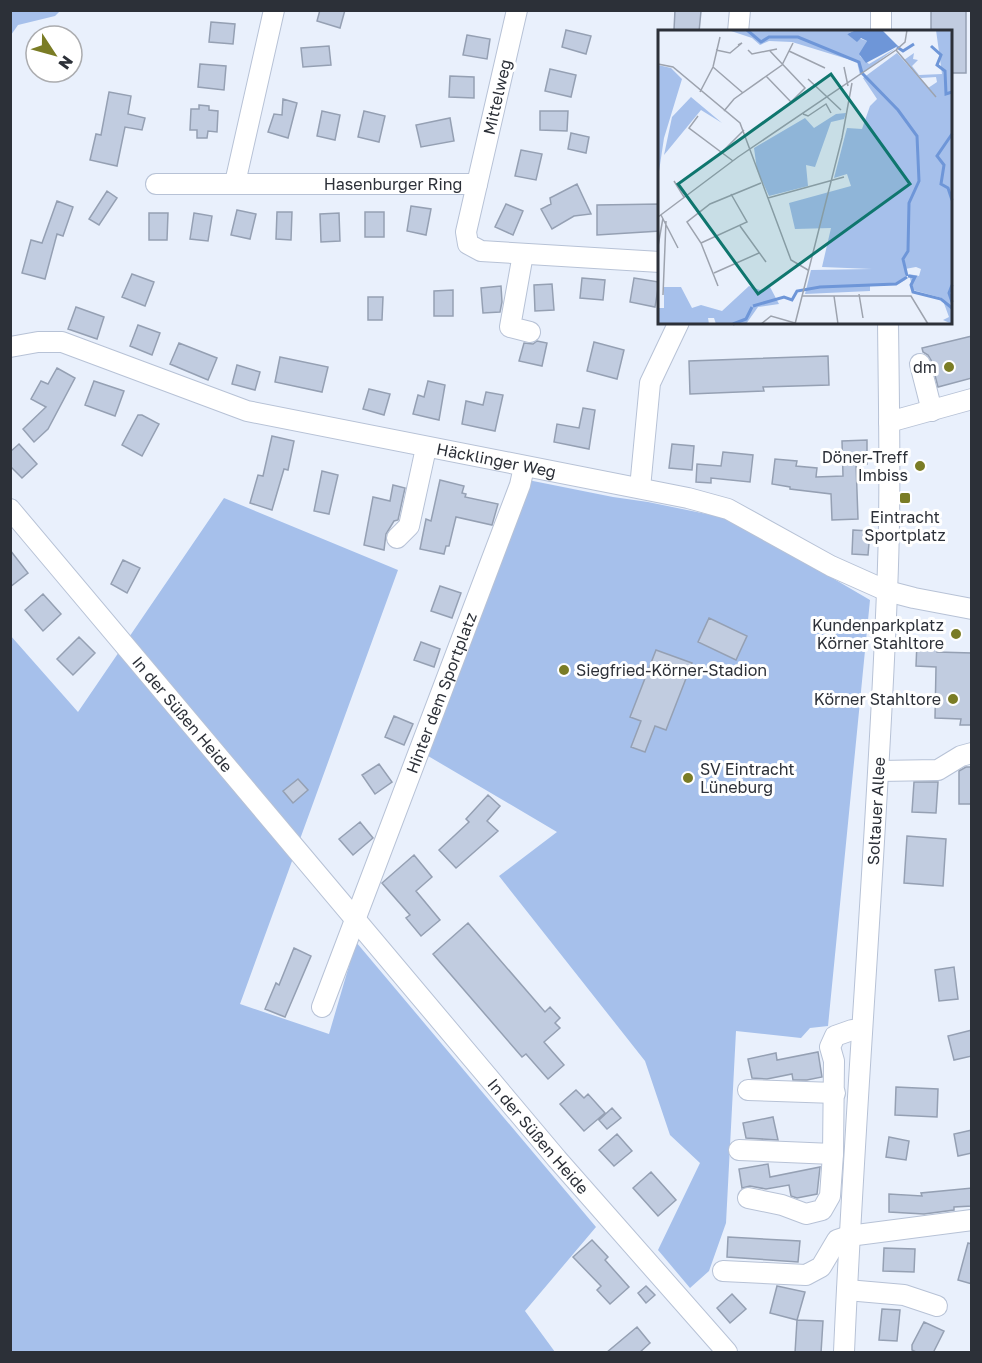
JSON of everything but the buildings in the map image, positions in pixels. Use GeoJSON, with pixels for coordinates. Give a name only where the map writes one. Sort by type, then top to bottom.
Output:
{"type":"FeatureCollection","features":[{"type":"Feature","properties":{"kind":"street"},"geometry":{"type":"LineString","coordinates":[[235,183],[274,10]]}},
{"type":"Feature","properties":{"kind":"street","name":"Mittelweg"},"geometry":{"type":"LineString","coordinates":[[477,184],[517,10]]}},
{"type":"Feature","properties":{"kind":"street"},"geometry":{"type":"LineString","coordinates":[[738,30],[740,10]]}},
{"type":"Feature","properties":{"kind":"street"},"geometry":{"type":"LineString","coordinates":[[880,10],[881,30]]}},
{"type":"Feature","properties":{"kind":"street","name":"Hasenburger Ring"},"geometry":{"type":"LineString","coordinates":[[156,184],[477,184],[466,232],[468,244],[481,251],[658,262]]}},
{"type":"Feature","properties":{"kind":"street"},"geometry":{"type":"LineString","coordinates":[[523,254],[510,327],[530,332]]}},
{"type":"Feature","properties":{"kind":"street"},"geometry":{"type":"LineString","coordinates":[[640,488],[650,382],[678,324]]}},
{"type":"Feature","properties":{"kind":"street","name":"Soltauer Allee"},"geometry":{"type":"LineString","coordinates":[[844,1353],[849,1236],[879,771],[887,591],[888,324]]}},
{"type":"Feature","properties":{"kind":"street","name":"Häcklinger Weg"},"geometry":{"type":"LineString","coordinates":[[10,347],[38,342],[62,342],[247,411],[688,498],[728,509],[831,566],[887,591],[972,609]]}},
{"type":"Feature","properties":{"kind":"street"},"geometry":{"type":"LineString","coordinates":[[920,364],[932,411]]}},
{"type":"Feature","properties":{"kind":"street"},"geometry":{"type":"LineString","coordinates":[[889,422],[972,399]]}},
{"type":"Feature","properties":{"kind":"street"},"geometry":{"type":"LineString","coordinates":[[397,538],[409,526],[426,448]]}},
{"type":"Feature","properties":{"kind":"street","name":"Hinter dem Sportplatz"},"geometry":{"type":"LineString","coordinates":[[355,919],[520,485],[524,467]]}},
{"type":"Feature","properties":{"kind":"street","name":"In der Süßen Heide"},"geometry":{"type":"LineString","coordinates":[[10,509],[557,1159],[727,1353]]}},
{"type":"Feature","properties":{"kind":"street"},"geometry":{"type":"LineString","coordinates":[[879,771],[938,770],[961,756],[972,753]]}},
{"type":"Feature","properties":{"kind":"street"},"geometry":{"type":"LineString","coordinates":[[322,1007],[355,919]]}},
{"type":"Feature","properties":{"kind":"street"},"geometry":{"type":"LineString","coordinates":[[748,1198],[782,1205],[806,1214],[822,1210],[830,1196],[833,1154],[835,1093],[834,1061],[830,1047],[835,1035],[852,1030],[862,1031]]}},
{"type":"Feature","properties":{"kind":"street"},"geometry":{"type":"LineString","coordinates":[[748,1090],[835,1093]]}},
{"type":"Feature","properties":{"kind":"street"},"geometry":{"type":"LineString","coordinates":[[739,1150],[833,1154]]}},
{"type":"Feature","properties":{"kind":"street"},"geometry":{"type":"LineString","coordinates":[[723,1271],[806,1275],[821,1267],[837,1240],[849,1236],[972,1220]]}},
{"type":"Feature","properties":{"kind":"street"},"geometry":{"type":"LineString","coordinates":[[847,1290],[904,1295],[937,1306]]}},
{"type":"Feature","properties":{"kind":"shaded area"},"geometry":{"type":"Polygon","coordinates":[[[11,10],[60,11],[55,16],[18,25],[11,35],[11,10]]]}},
{"type":"Feature","properties":{"kind":"shaded area","name":"SV Eintracht Lüneburg"},"geometry":{"type":"Polygon","coordinates":[[[528,480],[731,519],[870,600],[828,1026],[810,1028],[801,1038],[736,1031],[726,1223],[709,1271],[690,1288],[658,1250],[700,1163],[670,1135],[645,1061],[499,876],[557,832],[423,753],[528,480]]]}},
{"type":"Feature","properties":{"kind":"shaded area"},"geometry":{"type":"Polygon","coordinates":[[[224,498],[398,570],[240,1004],[329,1034],[356,942],[596,1227],[525,1311],[555,1352],[11,1352],[10,635],[78,712],[224,498]]]}},
{"type":"Feature","properties":{"kind":"place","name":"dm"},"geometry":{"type":"Point","coordinates":[949,367]}},
{"type":"Feature","properties":{"kind":"place","name":"Döner-Treff Imbiss"},"geometry":{"type":"Point","coordinates":[920,466]}},
{"type":"Feature","properties":{"kind":"place","name":"Eintracht Sportplatz"},"geometry":{"type":"Point","coordinates":[905,498]}},
{"type":"Feature","properties":{"kind":"place","name":"Kundenparkplatz Körner Stahltore"},"geometry":{"type":"Point","coordinates":[956,634]}},
{"type":"Feature","properties":{"kind":"place","name":"Siegfried-Körner-Stadion"},"geometry":{"type":"Point","coordinates":[564,670]}},
{"type":"Feature","properties":{"kind":"place","name":"Körner Stahltore"},"geometry":{"type":"Point","coordinates":[953,699]}},
{"type":"Feature","properties":{"kind":"place","name":"SV Eintracht Lüneburg"},"geometry":{"type":"Point","coordinates":[688,778]}}]}
